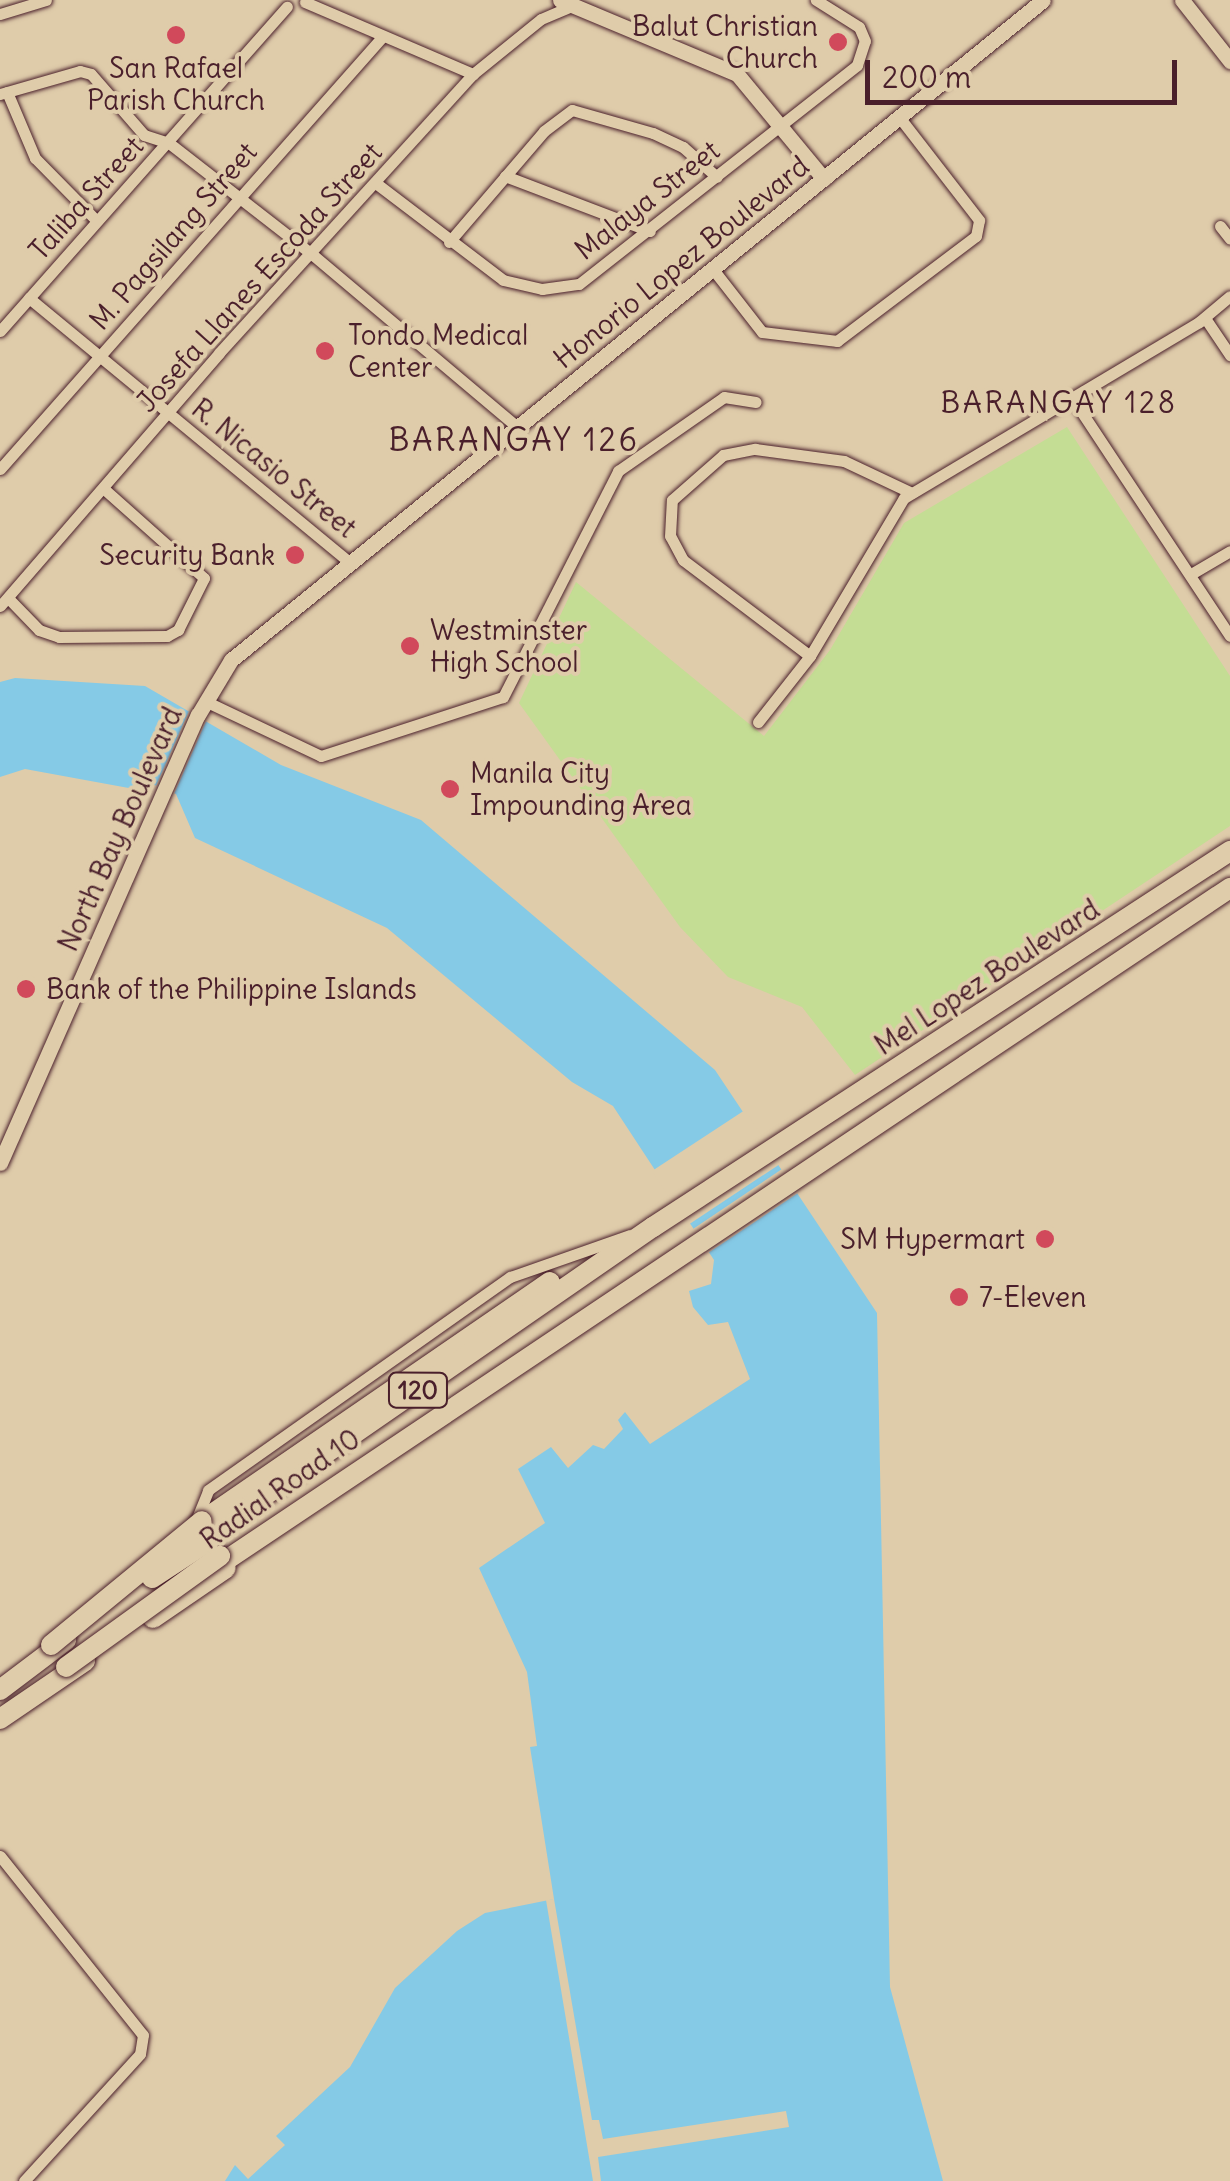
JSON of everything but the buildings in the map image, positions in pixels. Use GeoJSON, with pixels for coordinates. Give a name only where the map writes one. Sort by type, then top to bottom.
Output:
{"type":"FeatureCollection","features":[{"type":"Feature","properties":{"kind":"highway","name":"Mel Lopez Boulevard"},"geometry":{"type":"LineString","coordinates":[[774,1149],[1230,851]]}},
{"type":"Feature","properties":{"kind":"highway","name":"Radial Road 10"},"geometry":{"type":"LineString","coordinates":[[0,1718],[500,1372],[1230,888]]}},
{"type":"Feature","properties":{"kind":"highway","name":"Radial Road 10"},"geometry":{"type":"LineString","coordinates":[[0,1687],[183,1552],[653,1227],[774,1149]]}},
{"type":"Feature","properties":{"kind":"highway"},"geometry":{"type":"LineString","coordinates":[[0,1687],[202,1522],[573,1266],[653,1227]]}},
{"type":"Feature","properties":{"kind":"highway"},"geometry":{"type":"LineString","coordinates":[[0,1711],[66,1667],[153,1618],[469,1402],[500,1372]]}},
{"type":"Feature","properties":{"kind":"highway"},"geometry":{"type":"LineString","coordinates":[[51,1645],[214,1548],[66,1667]]}},
{"type":"Feature","properties":{"kind":"highway"},"geometry":{"type":"LineString","coordinates":[[183,1552],[200,1578]]}},
{"type":"Feature","properties":{"kind":"main road","name":"Honorio Lopez Boulevard"},"geometry":{"type":"LineString","coordinates":[[348,561],[1043,0]]}},
{"type":"Feature","properties":{"kind":"main road"},"geometry":{"type":"LineString","coordinates":[[567,2],[715,61],[737,74],[824,178]]}},
{"type":"Feature","properties":{"kind":"main road"},"geometry":{"type":"LineString","coordinates":[[1192,3],[1230,61]]}},
{"type":"Feature","properties":{"kind":"main road","name":"North Bay Boulevard"},"geometry":{"type":"LineString","coordinates":[[0,1162],[201,708],[232,660],[348,561]]}},
{"type":"Feature","properties":{"kind":"street"},"geometry":{"type":"LineString","coordinates":[[0,14],[46,0]]}},
{"type":"Feature","properties":{"kind":"street","name":"Malaya Street"},"geometry":{"type":"LineString","coordinates":[[377,184],[503,280],[542,289],[595,276],[864,54],[859,27],[816,0]]}},
{"type":"Feature","properties":{"kind":"street"},"geometry":{"type":"LineString","coordinates":[[286,4],[296,11],[305,1],[474,74]]}},
{"type":"Feature","properties":{"kind":"street","name":"Josefa Llanes Escoda Street"},"geometry":{"type":"LineString","coordinates":[[5,602],[474,74],[530,26],[567,2]]}},
{"type":"Feature","properties":{"kind":"street","name":"Taliba Street"},"geometry":{"type":"LineString","coordinates":[[0,330],[169,143],[286,4]]}},
{"type":"Feature","properties":{"kind":"street","name":"M. Pagsilang Street"},"geometry":{"type":"LineString","coordinates":[[0,470],[383,36]]}},
{"type":"Feature","properties":{"kind":"street"},"geometry":{"type":"LineString","coordinates":[[97,221],[36,158],[4,93],[86,71],[144,135],[169,143],[240,198],[516,426]]}},
{"type":"Feature","properties":{"kind":"street"},"geometry":{"type":"LineString","coordinates":[[449,242],[544,131],[572,110],[654,133],[683,147],[717,177]]}},
{"type":"Feature","properties":{"kind":"street"},"geometry":{"type":"LineString","coordinates":[[712,268],[762,332],[836,341],[976,236],[979,220],[899,117]]}},
{"type":"Feature","properties":{"kind":"street"},"geometry":{"type":"LineString","coordinates":[[505,176],[650,231]]}},
{"type":"Feature","properties":{"kind":"street"},"geometry":{"type":"LineString","coordinates":[[1220,226],[1230,240]]}},
{"type":"Feature","properties":{"kind":"street"},"geometry":{"type":"LineString","coordinates":[[758,722],[810,656],[892,512],[912,493],[1205,318],[1230,296]]}},
{"type":"Feature","properties":{"kind":"street","name":"R. Nicasio Street"},"geometry":{"type":"LineString","coordinates":[[29,298],[348,561]]}},
{"type":"Feature","properties":{"kind":"street"},"geometry":{"type":"LineString","coordinates":[[1205,318],[1230,355]]}},
{"type":"Feature","properties":{"kind":"street"},"geometry":{"type":"LineString","coordinates":[[201,708],[320,756],[503,698],[618,471],[724,396],[756,402]]}},
{"type":"Feature","properties":{"kind":"street"},"geometry":{"type":"LineString","coordinates":[[1073,399],[1230,636]]}},
{"type":"Feature","properties":{"kind":"street"},"geometry":{"type":"LineString","coordinates":[[810,656],[683,560],[670,536],[672,500],[723,455],[755,449],[844,461],[912,493]]}},
{"type":"Feature","properties":{"kind":"street"},"geometry":{"type":"LineString","coordinates":[[5,602],[40,630],[59,637],[167,636],[178,630],[204,578],[104,488]]}},
{"type":"Feature","properties":{"kind":"street"},"geometry":{"type":"LineString","coordinates":[[1191,574],[1230,551]]}},
{"type":"Feature","properties":{"kind":"street"},"geometry":{"type":"LineString","coordinates":[[183,1552],[208,1490],[510,1277],[653,1227]]}},
{"type":"Feature","properties":{"kind":"street"},"geometry":{"type":"LineString","coordinates":[[0,1856],[143,2036],[140,2054],[24,2181]]}},
{"type":"Feature","properties":{"kind":"green space"},"geometry":{"type":"Polygon","coordinates":[[[1067,427],[1230,676],[1230,826],[855,1075],[802,1007],[728,977],[680,927],[519,703],[576,582],[764,736],[830,650],[904,523],[1067,427]]]}},
{"type":"Feature","properties":{"kind":"water"},"geometry":{"type":"Polygon","coordinates":[[[15,678],[145,686],[281,765],[421,820],[715,1070],[877,1313],[890,1987],[943,2181],[225,2181],[235,2165],[248,2179],[285,2145],[276,2136],[350,2067],[395,1988],[457,1931],[485,1913],[554,1899],[530,1747],[537,1746],[527,1672],[479,1568],[545,1523],[518,1469],[551,1447],[568,1468],[593,1445],[604,1449],[623,1429],[618,1420],[625,1412],[650,1444],[750,1379],[728,1322],[708,1325],[693,1307],[689,1291],[711,1284],[714,1260],[613,1106],[572,1082],[387,928],[195,838],[176,794],[152,784],[145,791],[25,769],[0,777],[0,682],[15,678]]]}},
{"type":"Feature","properties":{"kind":"pier"},"geometry":{"type":"Polygon","coordinates":[[[189,711],[207,719],[174,794],[156,786],[189,711]]]}},
{"type":"Feature","properties":{"kind":"pier"},"geometry":{"type":"Polygon","coordinates":[[[745,1110],[780,1164],[688,1225],[652,1171],[745,1110]]]}},
{"type":"Feature","properties":{"kind":"pier"},"geometry":{"type":"Polygon","coordinates":[[[785,1167],[801,1191],[705,1255],[690,1231],[785,1167]]]}},
{"type":"Feature","properties":{"kind":"pier"},"geometry":{"type":"Polygon","coordinates":[[[554,1899],[592,2120],[599,2120],[603,2139],[786,2111],[789,2127],[598,2157],[601,2181],[593,2181],[546,1900],[554,1899]]]}},
{"type":"Feature","properties":{"kind":"place","name":"San Rafael Parish Church"},"geometry":{"type":"Point","coordinates":[176,35]}},
{"type":"Feature","properties":{"kind":"place","name":"Balut Christian Church"},"geometry":{"type":"Point","coordinates":[838,42]}},
{"type":"Feature","properties":{"kind":"place","name":"Tondo Medical Center"},"geometry":{"type":"Point","coordinates":[325,351]}},
{"type":"Feature","properties":{"kind":"place","name":"Security Bank"},"geometry":{"type":"Point","coordinates":[295,555]}},
{"type":"Feature","properties":{"kind":"place","name":"Westminster High School"},"geometry":{"type":"Point","coordinates":[410,646]}},
{"type":"Feature","properties":{"kind":"place","name":"Manila City Impounding Area"},"geometry":{"type":"Point","coordinates":[450,789]}},
{"type":"Feature","properties":{"kind":"place","name":"Bank of the Philippine Islands"},"geometry":{"type":"Point","coordinates":[26,989]}},
{"type":"Feature","properties":{"kind":"place","name":"SM Hypermart"},"geometry":{"type":"Point","coordinates":[1045,1239]}},
{"type":"Feature","properties":{"kind":"place","name":"7-Eleven"},"geometry":{"type":"Point","coordinates":[959,1297]}},
{"type":"Feature","properties":{"kind":"district","name":"BARANGAY 128"},"geometry":{"type":"Point","coordinates":[1059,402]}},
{"type":"Feature","properties":{"kind":"district","name":"BARANGAY 126"},"geometry":{"type":"Point","coordinates":[514,440]}}]}
